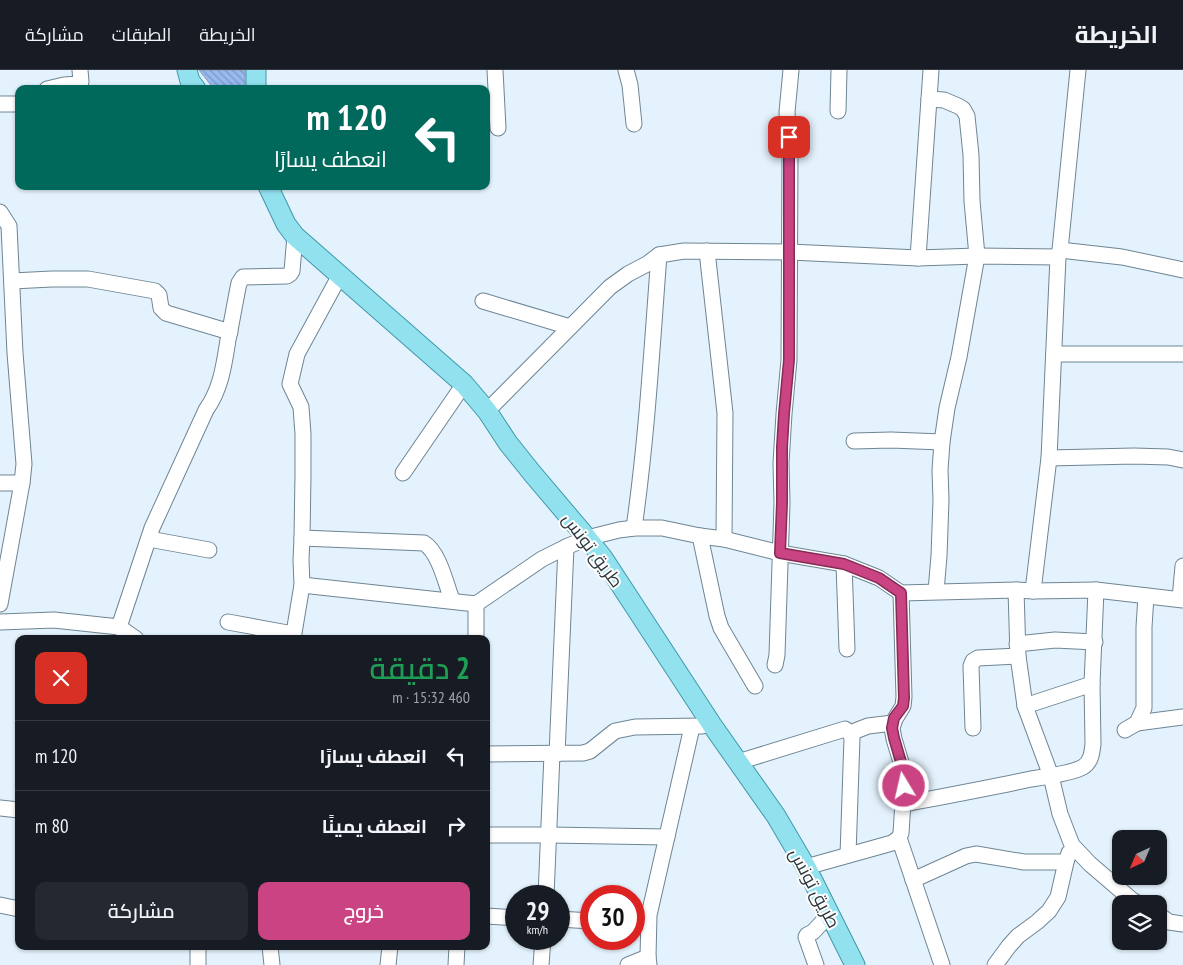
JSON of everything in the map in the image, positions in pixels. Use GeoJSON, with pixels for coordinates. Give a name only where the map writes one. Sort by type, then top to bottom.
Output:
{"type":"FeatureCollection","features":[{"type":"Feature","properties":{"kind":"main road"},"geometry":{"type":"LineString","coordinates":[[186,70],[193,85]]}},
{"type":"Feature","properties":{"kind":"main road"},"geometry":{"type":"LineString","coordinates":[[256,70],[256,85]]}},
{"type":"Feature","properties":{"kind":"main road","name":"طريق تونس"},"geometry":{"type":"LineString","coordinates":[[270,190],[286,224],[294,236],[464,384],[487,411],[514,450],[587,538],[632,602],[712,725],[776,816],[806,867],[855,965]]}},
{"type":"Feature","properties":{"kind":"street"},"geometry":{"type":"LineString","coordinates":[[64,85],[79,84],[81,82],[80,70]]}},
{"type":"Feature","properties":{"kind":"street"},"geometry":{"type":"LineString","coordinates":[[495,70],[498,128]]}},
{"type":"Feature","properties":{"kind":"street"},"geometry":{"type":"LineString","coordinates":[[626,70],[630,85],[634,124]]}},
{"type":"Feature","properties":{"kind":"street"},"geometry":{"type":"LineString","coordinates":[[775,665],[777,656],[784,414],[789,360],[790,252],[787,112],[791,70]]}},
{"type":"Feature","properties":{"kind":"street"},"geometry":{"type":"LineString","coordinates":[[838,111],[840,70]]}},
{"type":"Feature","properties":{"kind":"street"},"geometry":{"type":"LineString","coordinates":[[918,258],[931,70]]}},
{"type":"Feature","properties":{"kind":"street"},"geometry":{"type":"LineString","coordinates":[[1033,591],[1049,458],[1059,254],[1078,70]]}},
{"type":"Feature","properties":{"kind":"street"},"geometry":{"type":"LineString","coordinates":[[929,99],[944,100],[958,106],[963,109],[967,116],[977,256],[942,442],[936,591]]}},
{"type":"Feature","properties":{"kind":"street"},"geometry":{"type":"LineString","coordinates":[[0,104],[15,104]]}},
{"type":"Feature","properties":{"kind":"street"},"geometry":{"type":"LineString","coordinates":[[0,212],[9,226],[15,353],[24,464],[0,604]]}},
{"type":"Feature","properties":{"kind":"street"},"geometry":{"type":"LineString","coordinates":[[119,627],[152,528],[206,410],[216,393],[224,364],[239,283],[243,277],[287,276],[290,274],[292,271],[294,236]]}},
{"type":"Feature","properties":{"kind":"street"},"geometry":{"type":"LineString","coordinates":[[706,250],[725,413],[724,539]]}},
{"type":"Feature","properties":{"kind":"street"},"geometry":{"type":"LineString","coordinates":[[487,411],[610,287],[659,255],[706,250],[918,258],[1059,254],[1122,256],[1183,270]]}},
{"type":"Feature","properties":{"kind":"street"},"geometry":{"type":"LineString","coordinates":[[634,528],[649,399],[659,255]]}},
{"type":"Feature","properties":{"kind":"street"},"geometry":{"type":"LineString","coordinates":[[293,635],[302,585],[300,560],[303,474],[300,407],[290,384],[297,354],[340,275]]}},
{"type":"Feature","properties":{"kind":"street"},"geometry":{"type":"LineString","coordinates":[[12,281],[88,279],[155,291],[159,295],[161,308],[166,313],[230,332]]}},
{"type":"Feature","properties":{"kind":"street"},"geometry":{"type":"LineString","coordinates":[[483,301],[570,327]]}},
{"type":"Feature","properties":{"kind":"street"},"geometry":{"type":"LineString","coordinates":[[1054,354],[1183,354]]}},
{"type":"Feature","properties":{"kind":"street"},"geometry":{"type":"LineString","coordinates":[[403,473],[464,384]]}},
{"type":"Feature","properties":{"kind":"street"},"geometry":{"type":"LineString","coordinates":[[854,441],[942,442]]}},
{"type":"Feature","properties":{"kind":"street"},"geometry":{"type":"LineString","coordinates":[[1049,458],[1134,456],[1168,457],[1183,460]]}},
{"type":"Feature","properties":{"kind":"street"},"geometry":{"type":"LineString","coordinates":[[0,483],[22,484]]}},
{"type":"Feature","properties":{"kind":"street"},"geometry":{"type":"LineString","coordinates":[[302,585],[476,604],[542,560],[566,547],[587,538],[634,528],[662,528],[724,539],[780,553],[844,564],[879,578],[901,593],[1096,590],[1181,600],[1183,566]]}},
{"type":"Feature","properties":{"kind":"street"},"geometry":{"type":"LineString","coordinates":[[700,536],[721,628],[755,686]]}},
{"type":"Feature","properties":{"kind":"street"},"geometry":{"type":"LineString","coordinates":[[302,538],[424,543],[434,554],[452,600]]}},
{"type":"Feature","properties":{"kind":"street"},"geometry":{"type":"LineString","coordinates":[[149,539],[209,550]]}},
{"type":"Feature","properties":{"kind":"street"},"geometry":{"type":"LineString","coordinates":[[547,885],[566,547]]}},
{"type":"Feature","properties":{"kind":"street"},"geometry":{"type":"LineString","coordinates":[[844,564],[847,649]]}},
{"type":"Feature","properties":{"kind":"street"},"geometry":{"type":"LineString","coordinates":[[1016,590],[1017,650],[1024,706],[1051,776],[1060,814],[1072,845],[1090,864],[1126,895]]}},
{"type":"Feature","properties":{"kind":"street"},"geometry":{"type":"LineString","coordinates":[[904,804],[1078,770],[1089,762],[1093,744],[1092,684],[1096,590]]}},
{"type":"Feature","properties":{"kind":"street"},"geometry":{"type":"LineString","coordinates":[[806,867],[892,843],[902,833],[904,804],[903,769],[892,728],[894,718],[903,706],[904,698],[901,593]]}},
{"type":"Feature","properties":{"kind":"street"},"geometry":{"type":"LineString","coordinates":[[1146,596],[1144,708],[1131,726],[1183,717]]}},
{"type":"Feature","properties":{"kind":"street"},"geometry":{"type":"LineString","coordinates":[[476,604],[476,635]]}},
{"type":"Feature","properties":{"kind":"street"},"geometry":{"type":"LineString","coordinates":[[0,622],[54,620],[119,627],[130,635]]}},
{"type":"Feature","properties":{"kind":"street"},"geometry":{"type":"LineString","coordinates":[[228,622],[288,635]]}},
{"type":"Feature","properties":{"kind":"street"},"geometry":{"type":"LineString","coordinates":[[973,728],[971,666],[973,661],[978,658],[1054,640],[1094,642]]}},
{"type":"Feature","properties":{"kind":"street"},"geometry":{"type":"LineString","coordinates":[[1024,706],[1092,684]]}},
{"type":"Feature","properties":{"kind":"street"},"geometry":{"type":"LineString","coordinates":[[850,733],[868,726],[893,723]]}},
{"type":"Feature","properties":{"kind":"street"},"geometry":{"type":"LineString","coordinates":[[490,754],[583,753],[615,731],[635,727],[712,725]]}},
{"type":"Feature","properties":{"kind":"street"},"geometry":{"type":"LineString","coordinates":[[645,920],[649,915],[692,727]]}},
{"type":"Feature","properties":{"kind":"street"},"geometry":{"type":"LineString","coordinates":[[738,762],[845,730],[850,733],[852,738],[848,855]]}},
{"type":"Feature","properties":{"kind":"street"},"geometry":{"type":"LineString","coordinates":[[0,808],[15,810]]}},
{"type":"Feature","properties":{"kind":"street"},"geometry":{"type":"LineString","coordinates":[[490,835],[667,837]]}},
{"type":"Feature","properties":{"kind":"street"},"geometry":{"type":"LineString","coordinates":[[899,838],[942,965]]}},
{"type":"Feature","properties":{"kind":"street"},"geometry":{"type":"LineString","coordinates":[[995,965],[1018,936],[1037,922],[1058,897],[1072,845]]}},
{"type":"Feature","properties":{"kind":"street"},"geometry":{"type":"LineString","coordinates":[[913,880],[966,856],[976,854],[1024,862],[1066,862]]}},
{"type":"Feature","properties":{"kind":"street"},"geometry":{"type":"LineString","coordinates":[[0,905],[15,908]]}},
{"type":"Feature","properties":{"kind":"street"},"geometry":{"type":"LineString","coordinates":[[816,965],[806,937],[830,914]]}},
{"type":"Feature","properties":{"kind":"street"},"geometry":{"type":"LineString","coordinates":[[490,916],[505,917]]}},
{"type":"Feature","properties":{"kind":"street"},"geometry":{"type":"LineString","coordinates":[[1167,921],[1183,924]]}},
{"type":"Feature","properties":{"kind":"street"},"geometry":{"type":"LineString","coordinates":[[628,965],[649,961],[645,942]]}},
{"type":"Feature","properties":{"kind":"street"},"geometry":{"type":"LineString","coordinates":[[198,950],[198,965]]}},
{"type":"Feature","properties":{"kind":"street"},"geometry":{"type":"LineString","coordinates":[[270,950],[272,965]]}},
{"type":"Feature","properties":{"kind":"street"},"geometry":{"type":"LineString","coordinates":[[388,965],[390,950]]}},
{"type":"Feature","properties":{"kind":"street"},"geometry":{"type":"LineString","coordinates":[[456,965],[457,950]]}},
{"type":"Feature","properties":{"kind":"street"},"geometry":{"type":"LineString","coordinates":[[542,965],[543,950]]}},
{"type":"Feature","properties":{"kind":"building"},"geometry":{"type":"Polygon","coordinates":[[[199,70],[245,70],[245,85],[211,85],[199,70]]]}},
{"type":"Feature","properties":{"kind":"route"},"geometry":{"type":"LineString","coordinates":[[789,137],[789,360],[782,447],[780,553],[844,564],[879,578],[901,593],[904,698],[903,706],[894,718],[892,728],[903,769],[904,786]]}}]}
